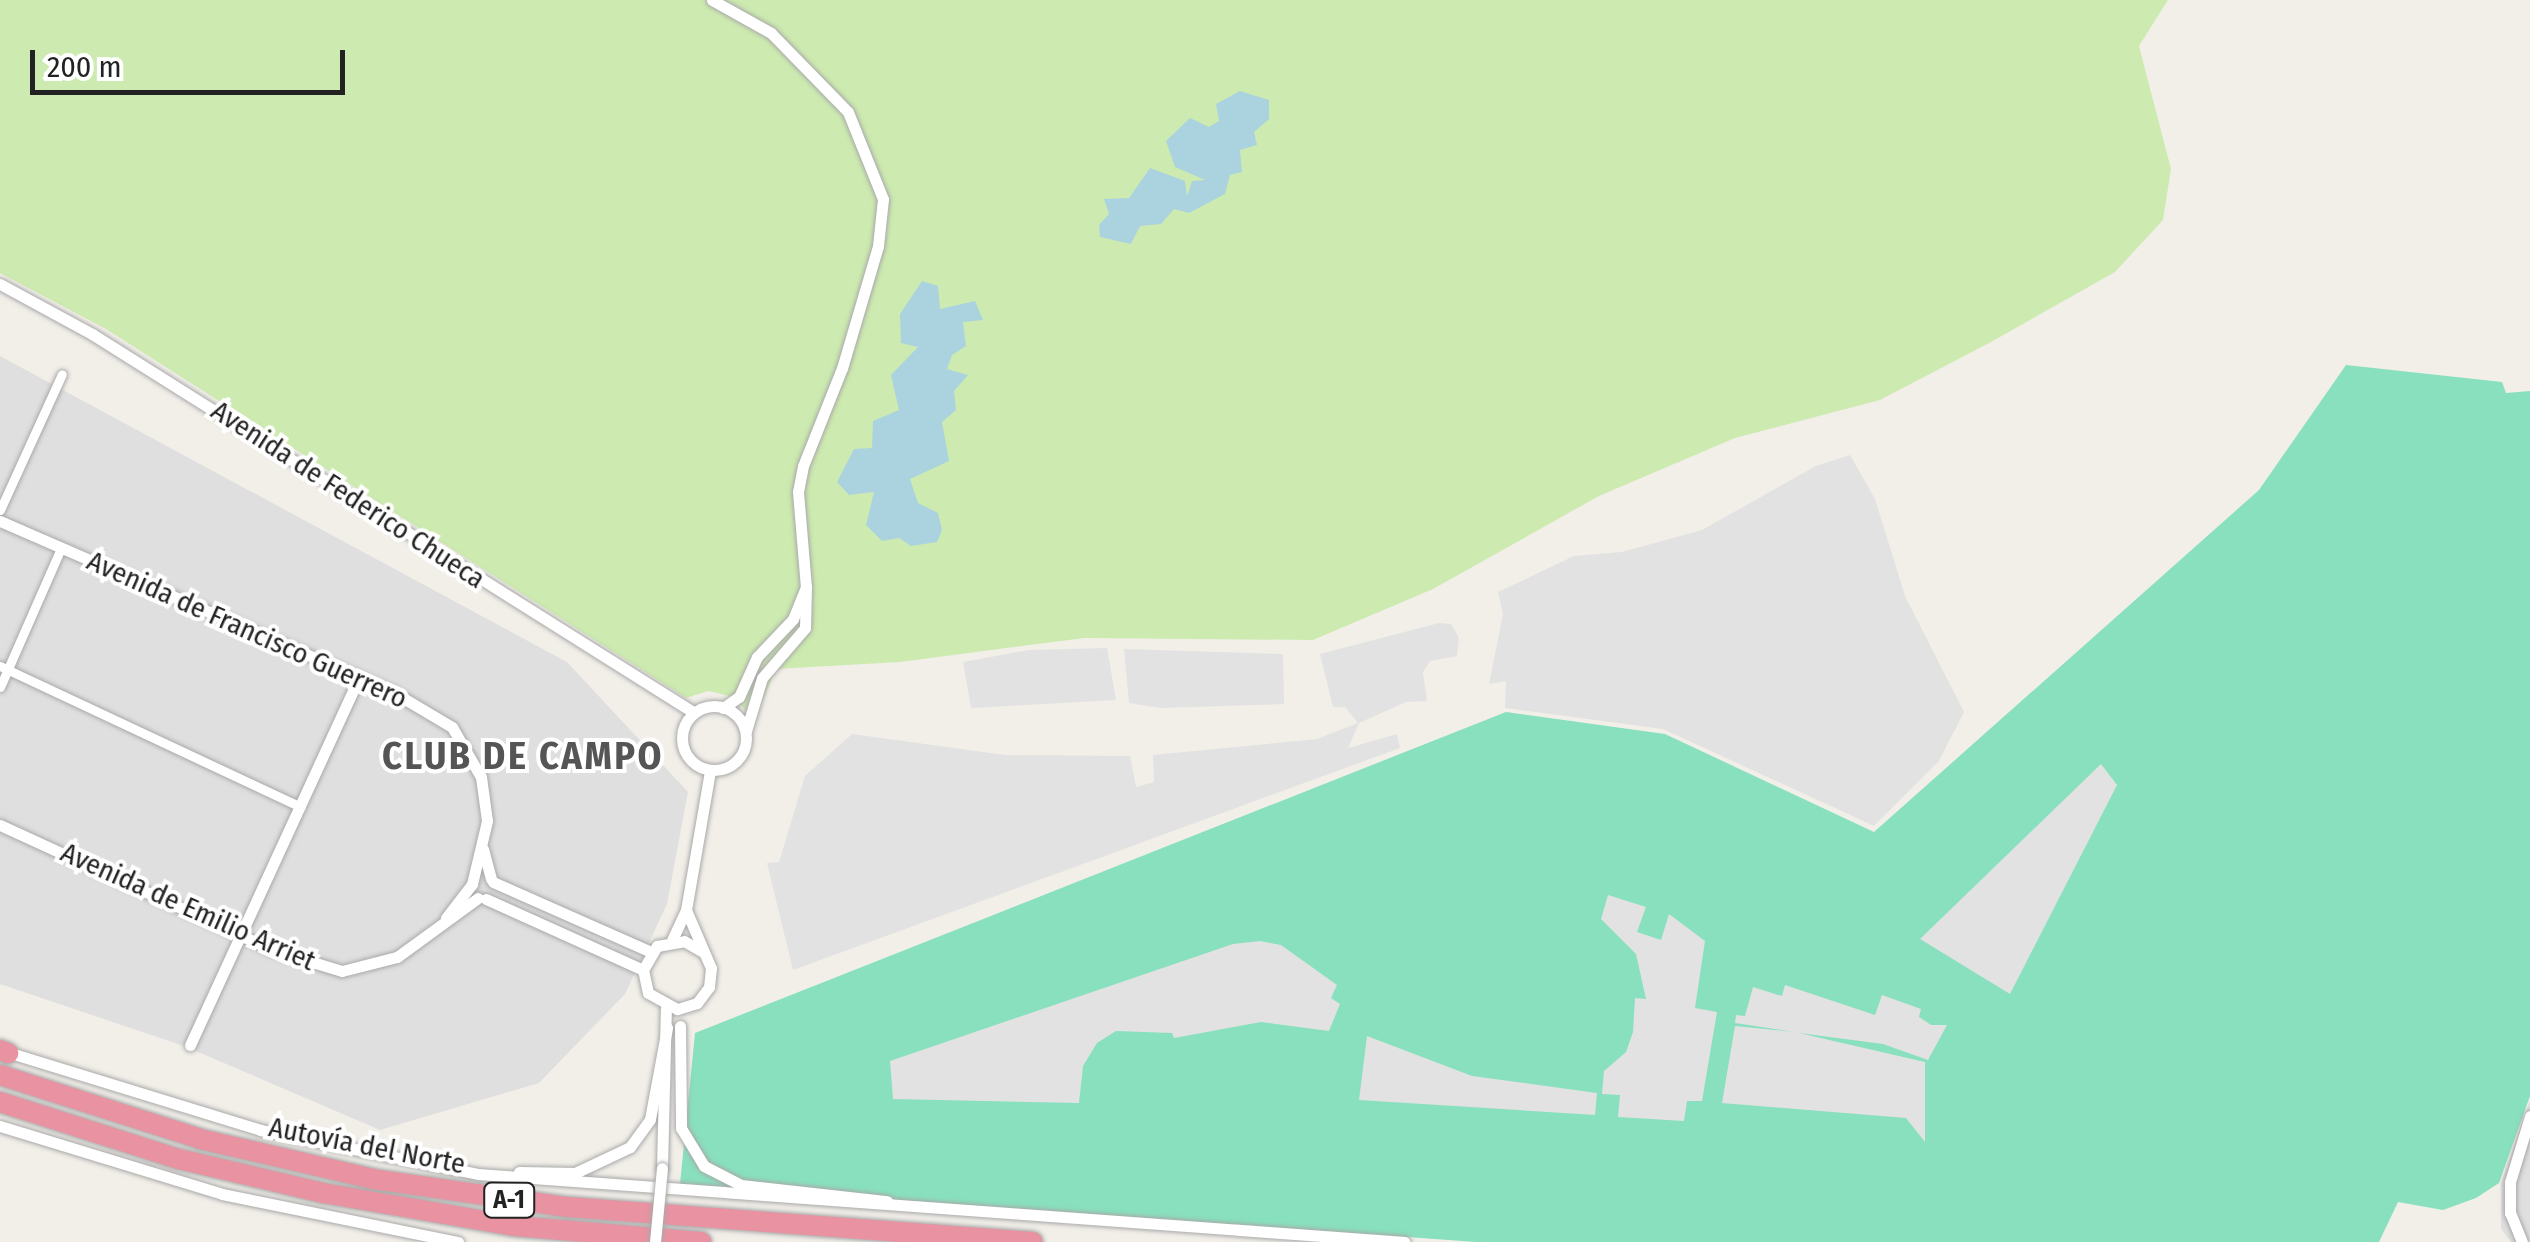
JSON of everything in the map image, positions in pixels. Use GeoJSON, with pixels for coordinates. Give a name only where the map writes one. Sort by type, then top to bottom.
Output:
{"type":"FeatureCollection","features":[{"type":"Feature","properties":{"kind":"highway","name":"Autovía del Norte"},"geometry":{"type":"LineString","coordinates":[[0,1075],[200,1139],[392,1182],[568,1208],[1033,1242]]}},
{"type":"Feature","properties":{"kind":"highway","name":"Autovía del Norte"},"geometry":{"type":"LineString","coordinates":[[0,1102],[179,1159],[323,1193],[496,1224],[701,1242]]}},
{"type":"Feature","properties":{"kind":"street"},"geometry":{"type":"LineString","coordinates":[[710,770],[738,759],[762,678],[807,620],[798,492],[803,466],[842,368],[878,246],[883,199],[848,112],[770,32],[712,0]]}},
{"type":"Feature","properties":{"kind":"street","name":"Avenida de Federico Chueca"},"geometry":{"type":"LineString","coordinates":[[0,284],[140,363],[693,712]]}},
{"type":"Feature","properties":{"kind":"street"},"geometry":{"type":"LineString","coordinates":[[0,510],[62,374]]}},
{"type":"Feature","properties":{"kind":"street","name":"Avenida de Francisco Guerrero"},"geometry":{"type":"LineString","coordinates":[[0,520],[434,713],[468,746],[481,777],[487,821],[482,845],[492,880]]}},
{"type":"Feature","properties":{"kind":"street"},"geometry":{"type":"LineString","coordinates":[[0,687],[4,668],[61,548]]}},
{"type":"Feature","properties":{"kind":"street"},"geometry":{"type":"LineString","coordinates":[[710,770],[682,748],[682,728],[693,712],[723,708],[739,698],[757,657],[792,619],[806,587]]}},
{"type":"Feature","properties":{"kind":"street"},"geometry":{"type":"LineString","coordinates":[[792,619],[792,630],[800,632]]}},
{"type":"Feature","properties":{"kind":"street"},"geometry":{"type":"LineString","coordinates":[[4,668],[301,807]]}},
{"type":"Feature","properties":{"kind":"street"},"geometry":{"type":"LineString","coordinates":[[190,1045],[359,678]]}},
{"type":"Feature","properties":{"kind":"street"},"geometry":{"type":"LineString","coordinates":[[723,708],[737,714],[746,731]]}},
{"type":"Feature","properties":{"kind":"street"},"geometry":{"type":"LineString","coordinates":[[710,770],[686,910],[672,940],[651,952],[642,970],[648,993],[666,1008],[673,1027],[681,1128],[704,1166],[741,1184],[872,1196],[906,1207]]}},
{"type":"Feature","properties":{"kind":"street","name":"Avenida de Emilio Arriet"},"geometry":{"type":"LineString","coordinates":[[0,825],[241,933],[342,971],[397,957],[446,918],[482,898]]}},
{"type":"Feature","properties":{"kind":"street"},"geometry":{"type":"LineString","coordinates":[[482,845],[472,884],[482,898],[642,970]]}},
{"type":"Feature","properties":{"kind":"street"},"geometry":{"type":"LineString","coordinates":[[446,918],[480,876],[651,952]]}},
{"type":"Feature","properties":{"kind":"street"},"geometry":{"type":"LineString","coordinates":[[482,898],[492,880]]}},
{"type":"Feature","properties":{"kind":"street"},"geometry":{"type":"LineString","coordinates":[[417,1162],[575,1174],[619,1156],[650,1119],[673,1027],[709,988],[703,952],[686,910]]}},
{"type":"Feature","properties":{"kind":"street"},"geometry":{"type":"LineString","coordinates":[[672,940],[703,952]]}},
{"type":"Feature","properties":{"kind":"street"},"geometry":{"type":"LineString","coordinates":[[666,1008],[688,1007]]}},
{"type":"Feature","properties":{"kind":"street"},"geometry":{"type":"LineString","coordinates":[[656,1242],[673,1027]]}},
{"type":"Feature","properties":{"kind":"street"},"geometry":{"type":"LineString","coordinates":[[3,1050],[224,1121],[417,1162],[566,1185],[1405,1242]]}},
{"type":"Feature","properties":{"kind":"street"},"geometry":{"type":"LineString","coordinates":[[2522,1242],[2510,1213],[2510,1182],[2530,1116]]}},
{"type":"Feature","properties":{"kind":"street"},"geometry":{"type":"LineString","coordinates":[[0,1126],[222,1194],[458,1242]]}},
{"type":"Feature","properties":{"kind":"shaded area","name":"CLUB DE CAMPO"},"geometry":{"type":"Polygon","coordinates":[[[0,356],[567,662],[688,792],[667,904],[625,994],[539,1083],[380,1130],[184,1046],[0,984],[0,356]]]}},
{"type":"Feature","properties":{"kind":"shaded area"},"geometry":{"type":"Polygon","coordinates":[[[1850,455],[1875,499],[1905,596],[1964,712],[1939,761],[1874,826],[1663,729],[1505,708],[1506,681],[1489,684],[1503,614],[1498,592],[1574,556],[1622,552],[1702,530],[1816,466],[1850,455]]]}},
{"type":"Feature","properties":{"kind":"shaded area"},"geometry":{"type":"Polygon","coordinates":[[[1439,623],[1451,624],[1459,638],[1457,656],[1430,661],[1423,672],[1427,701],[1406,702],[1359,723],[1348,748],[1397,734],[1400,748],[793,970],[767,863],[779,862],[805,776],[852,734],[1005,755],[1130,756],[1136,787],[1154,782],[1153,755],[1317,739],[1358,723],[1345,707],[1333,707],[1320,654],[1439,623]]]}},
{"type":"Feature","properties":{"kind":"shaded area"},"geometry":{"type":"Polygon","coordinates":[[[1107,648],[1116,700],[971,708],[963,662],[1029,650],[1107,648]]]}},
{"type":"Feature","properties":{"kind":"shaded area"},"geometry":{"type":"Polygon","coordinates":[[[1124,649],[1283,654],[1284,704],[1160,708],[1129,703],[1124,649]]]}},
{"type":"Feature","properties":{"kind":"shaded area"},"geometry":{"type":"Polygon","coordinates":[[[2101,764],[2117,785],[2010,994],[1920,939],[2101,764]]]}},
{"type":"Feature","properties":{"kind":"shaded area"},"geometry":{"type":"Polygon","coordinates":[[[1608,895],[1646,907],[1637,932],[1661,940],[1669,914],[1705,941],[1695,1008],[1717,1012],[1702,1101],[1687,1101],[1684,1121],[1618,1117],[1620,1095],[1602,1094],[1604,1071],[1626,1052],[1633,1032],[1635,998],[1646,999],[1636,954],[1601,919],[1608,895]]]}},
{"type":"Feature","properties":{"kind":"shaded area"},"geometry":{"type":"Polygon","coordinates":[[[1260,941],[1281,945],[1337,985],[1331,998],[1340,1004],[1329,1031],[1261,1022],[1174,1038],[1172,1033],[1116,1031],[1097,1043],[1083,1066],[1079,1103],[893,1099],[890,1061],[1233,944],[1260,941]]]}},
{"type":"Feature","properties":{"kind":"shaded area"},"geometry":{"type":"Polygon","coordinates":[[[1785,985],[1875,1015],[1882,995],[1921,1009],[1919,1017],[1931,1025],[1947,1025],[1928,1060],[1883,1044],[1799,1033],[1925,1062],[1925,1142],[1906,1118],[1722,1103],[1735,1026],[1794,1032],[1735,1023],[1736,1015],[1745,1016],[1753,987],[1782,996],[1785,985]]]}},
{"type":"Feature","properties":{"kind":"shaded area"},"geometry":{"type":"Polygon","coordinates":[[[1367,1036],[1472,1076],[1597,1093],[1595,1115],[1359,1100],[1367,1036]]]}},
{"type":"Feature","properties":{"kind":"shaded area"},"geometry":{"type":"Polygon","coordinates":[[[2530,1100],[2530,1242],[2511,1242],[2501,1229],[2501,1183],[2530,1100]]]}},
{"type":"Feature","properties":{"kind":"green space"},"geometry":{"type":"Polygon","coordinates":[[[0,0],[2168,0],[2139,46],[2171,169],[2163,220],[2115,272],[1991,342],[1880,400],[1735,438],[1599,496],[1433,589],[1313,640],[1084,638],[900,662],[776,669],[754,721],[734,697],[708,691],[686,698],[106,329],[0,273],[0,0]]]}},
{"type":"Feature","properties":{"kind":"green space"},"geometry":{"type":"Polygon","coordinates":[[[2346,365],[2502,382],[2506,393],[2530,391],[2530,1096],[2499,1183],[2476,1198],[2443,1210],[2398,1202],[2379,1242],[1476,1242],[680,1184],[695,1033],[1506,712],[1665,734],[1874,832],[2259,490],[2346,365]]]}},
{"type":"Feature","properties":{"kind":"water"},"geometry":{"type":"Polygon","coordinates":[[[1240,91],[1269,100],[1269,119],[1254,132],[1257,145],[1240,150],[1242,172],[1230,175],[1225,194],[1189,213],[1174,209],[1161,224],[1140,226],[1131,244],[1100,237],[1099,225],[1109,214],[1104,199],[1129,198],[1150,168],[1185,181],[1187,196],[1192,181],[1205,180],[1175,167],[1166,141],[1190,118],[1209,127],[1219,121],[1216,104],[1240,91]]]}},
{"type":"Feature","properties":{"kind":"water"},"geometry":{"type":"Polygon","coordinates":[[[922,281],[938,286],[940,309],[975,301],[983,320],[963,322],[966,346],[952,355],[947,369],[968,375],[954,391],[956,410],[942,422],[949,461],[910,479],[918,503],[938,513],[942,530],[937,542],[911,546],[899,538],[882,541],[866,525],[874,492],[849,495],[837,482],[854,449],[872,448],[873,421],[899,410],[891,375],[918,347],[901,343],[900,314],[922,281]]]}},
{"type":"Feature","properties":{"kind":"district","name":"CLUB DE CAMPO"},"geometry":{"type":"Point","coordinates":[523,757]}}]}
